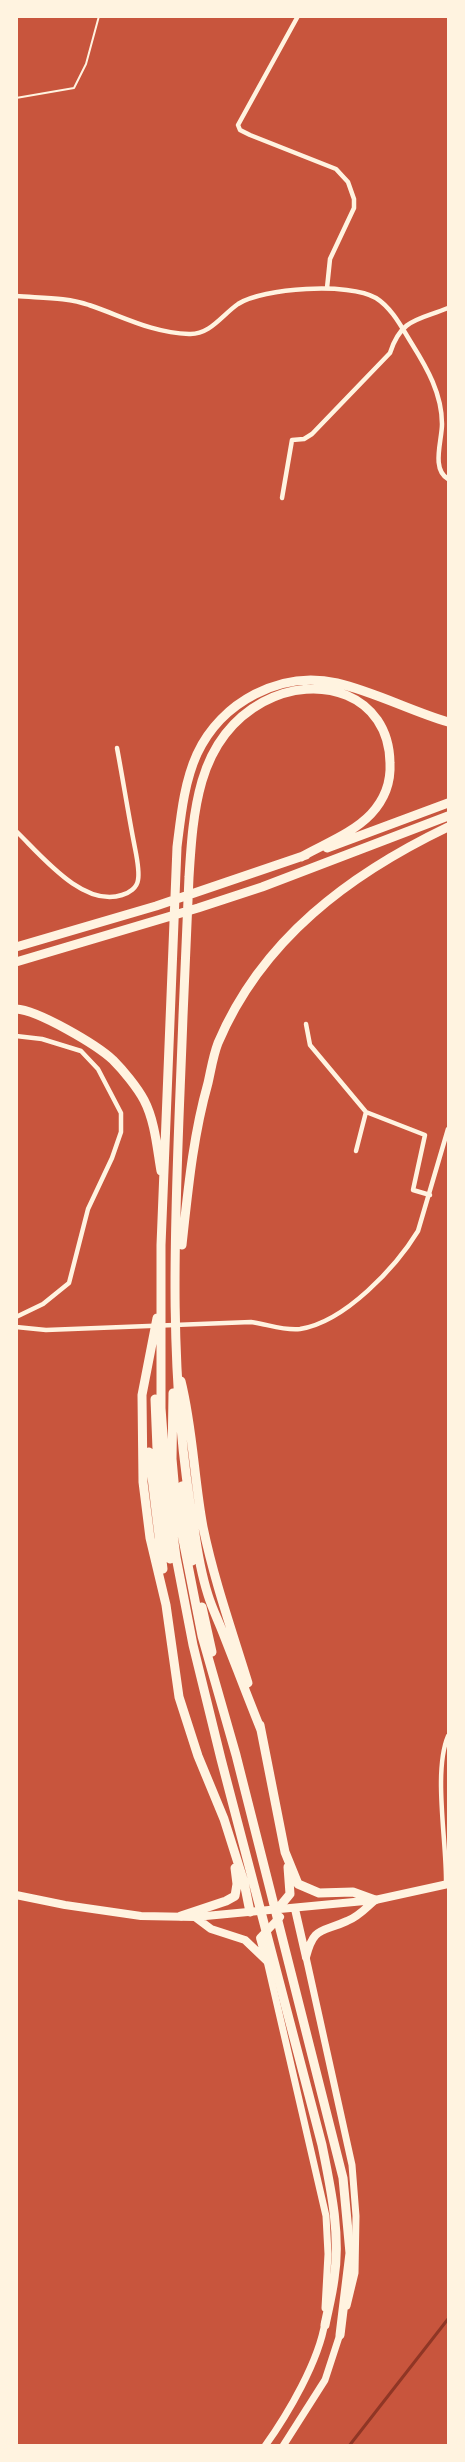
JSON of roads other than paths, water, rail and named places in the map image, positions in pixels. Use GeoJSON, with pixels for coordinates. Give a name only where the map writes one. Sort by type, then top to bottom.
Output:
{"type":"FeatureCollection","features":[{"type":"Feature","properties":{"kind":"highway"},"geometry":{"type":"LineString","coordinates":[[161,1245],[177,847],[182,806],[198,752],[225,715],[244,700],[265,688],[283,683],[335,682],[369,692],[448,722]]}},
{"type":"Feature","properties":{"kind":"highway"},"geometry":{"type":"LineString","coordinates":[[176,1310],[186,928],[195,807],[202,780],[211,756],[224,735],[237,719],[252,708],[270,698],[310,689],[347,694],[362,702],[375,714],[384,729],[389,744],[390,772],[384,793],[370,815],[352,829],[301,857]]}},
{"type":"Feature","properties":{"kind":"highway"},"geometry":{"type":"LineString","coordinates":[[16,947],[156,906],[301,857],[448,803]]}},
{"type":"Feature","properties":{"kind":"highway"},"geometry":{"type":"LineString","coordinates":[[16,962],[198,908],[272,883],[448,816]]}},
{"type":"Feature","properties":{"kind":"highway"},"geometry":{"type":"LineString","coordinates":[[229,1731],[186,1529],[179,1452],[174,1331],[194,1141],[218,1045],[235,1011],[276,950],[331,897],[390,857],[448,827]]}},
{"type":"Feature","properties":{"kind":"highway"},"geometry":{"type":"LineString","coordinates":[[16,1009],[25,1009],[50,1019],[112,1059],[144,1100],[155,1133],[161,1172],[161,1408],[167,1489],[176,1557],[193,1645],[322,2145],[332,2194],[335,2223],[335,2278],[325,2325]]}},
{"type":"Feature","properties":{"kind":"highway"},"geometry":{"type":"LineString","coordinates":[[162,1298],[142,1395],[143,1482],[150,1538],[165,1601],[179,1697],[198,1756],[224,1819],[244,1882],[250,1912]]}},
{"type":"Feature","properties":{"kind":"highway"},"geometry":{"type":"LineString","coordinates":[[176,1364],[186,1404],[203,1525],[215,1579],[256,1706],[276,1795],[290,1893],[276,1911]]}},
{"type":"Feature","properties":{"kind":"highway"},"geometry":{"type":"LineString","coordinates":[[176,1364],[171,1404],[176,1504],[202,1636],[236,1755],[343,2178],[350,2253],[340,2335]]}},
{"type":"Feature","properties":{"kind":"highway"},"geometry":{"type":"LineString","coordinates":[[177,1403],[194,1527],[208,1594],[261,1730]]}},
{"type":"Feature","properties":{"kind":"highway"},"geometry":{"type":"LineString","coordinates":[[181,1916],[235,1896],[237,1884],[224,1819]]}},
{"type":"Feature","properties":{"kind":"highway"},"geometry":{"type":"LineString","coordinates":[[285,1852],[298,1884],[319,1893],[353,1892],[375,1900]]}},
{"type":"Feature","properties":{"kind":"main road"},"geometry":{"type":"LineString","coordinates":[[16,1895],[141,1916],[195,1917],[375,1900],[448,1884]]}},
{"type":"Feature","properties":{"kind":"main road"},"geometry":{"type":"LineString","coordinates":[[306,1957],[310,1941],[315,1934],[348,1921],[375,1900]]}},
{"type":"Feature","properties":{"kind":"main road"},"geometry":{"type":"LineString","coordinates":[[283,2445],[325,2380],[340,2335],[355,2273],[356,2216],[352,2165],[306,1957],[291,1909]]}},
{"type":"Feature","properties":{"kind":"main road"},"geometry":{"type":"LineString","coordinates":[[265,2445],[285,2417],[310,2366],[325,2325],[328,2254],[326,2216],[260,1938],[267,1928],[291,1909]]}},
{"type":"Feature","properties":{"kind":"main road"},"geometry":{"type":"LineString","coordinates":[[195,1917],[211,1929],[245,1940],[267,1961]]}},
{"type":"Feature","properties":{"kind":"street"},"geometry":{"type":"LineString","coordinates":[[298,16],[238,125],[240,130],[250,135],[336,170],[348,182],[354,199],[354,208],[330,259],[327,288]]}},
{"type":"Feature","properties":{"kind":"street"},"geometry":{"type":"LineString","coordinates":[[16,296],[79,302],[147,327],[196,334],[210,327],[249,299],[285,292],[327,288],[356,290],[376,298],[389,309],[428,368],[438,397],[442,424],[439,467],[443,476],[448,479]]}},
{"type":"Feature","properties":{"kind":"street"},"geometry":{"type":"LineString","coordinates":[[282,498],[292,440],[312,434],[390,353],[394,339],[402,328],[412,320],[448,308]]}},
{"type":"Feature","properties":{"kind":"street"},"geometry":{"type":"LineString","coordinates":[[16,831],[68,881],[95,895],[113,897],[124,895],[134,889],[138,880],[136,856],[117,748]]}},
{"type":"Feature","properties":{"kind":"street"},"geometry":{"type":"LineString","coordinates":[[306,1024],[310,1045],[366,1112],[425,1135],[413,1190],[430,1195]]}},
{"type":"Feature","properties":{"kind":"street"},"geometry":{"type":"LineString","coordinates":[[16,1036],[42,1039],[81,1051],[98,1069],[122,1113],[121,1132],[112,1158],[88,1209],[69,1283],[42,1304],[16,1317]]}},
{"type":"Feature","properties":{"kind":"street"},"geometry":{"type":"LineString","coordinates":[[356,1150],[366,1112]]}},
{"type":"Feature","properties":{"kind":"street"},"geometry":{"type":"LineString","coordinates":[[16,1327],[46,1330],[250,1322],[301,1329],[337,1313],[374,1285],[401,1258],[418,1231],[448,1129]]}},
{"type":"Feature","properties":{"kind":"street"},"geometry":{"type":"LineString","coordinates":[[448,1736],[443,1750],[442,1785],[448,1884]]}},
{"type":"Feature","properties":{"kind":"lane"},"geometry":{"type":"LineString","coordinates":[[16,98],[74,88],[86,64],[99,16]]}},
{"type":"Feature","properties":{"kind":"waterway"},"geometry":{"type":"LineString","coordinates":[[349,2446],[448,2319]]}}]}
